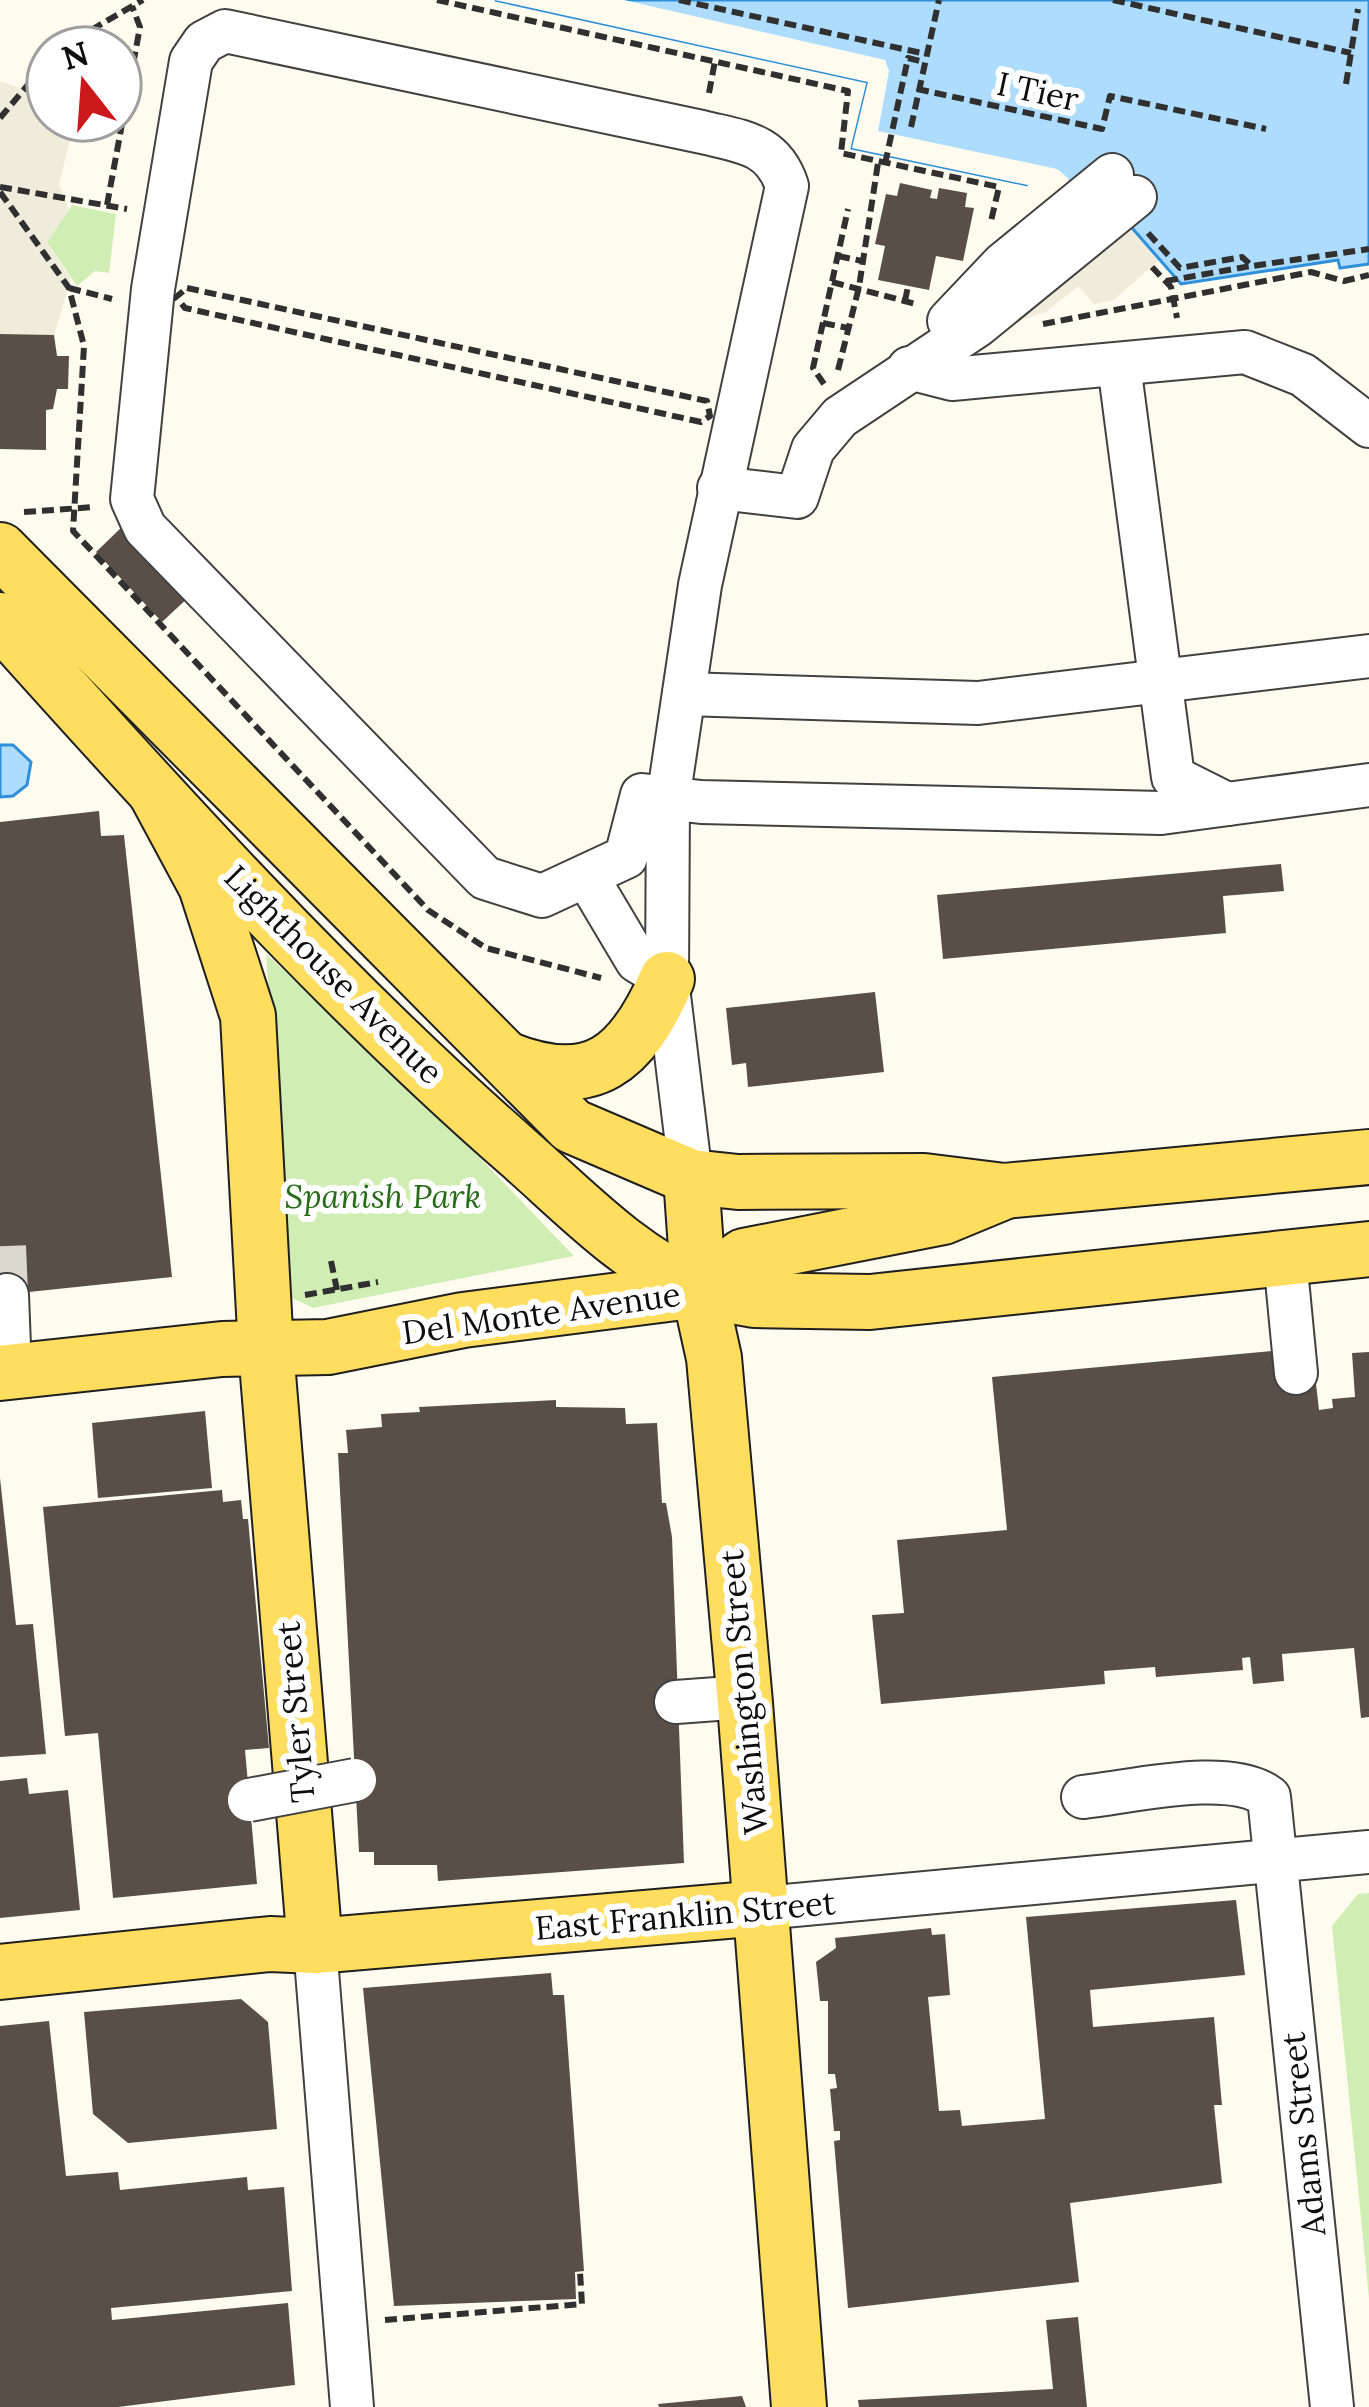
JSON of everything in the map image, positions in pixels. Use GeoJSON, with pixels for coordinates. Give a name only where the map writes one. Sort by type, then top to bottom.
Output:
{"type":"FeatureCollection","features":[{"type":"Feature","properties":{"kind":"main road","name":"Lighthouse Avenue"},"geometry":{"type":"LineString","coordinates":[[6,537],[572,1126],[691,1177]]}},
{"type":"Feature","properties":{"kind":"main road","name":"Lighthouse Avenue"},"geometry":{"type":"LineString","coordinates":[[0,620],[157,795],[458,1100],[616,1242],[653,1270],[699,1290]]}},
{"type":"Feature","properties":{"kind":"main road","name":"Tyler Street"},"geometry":{"type":"LineString","coordinates":[[157,795],[206,886],[248,1016],[266,1350],[315,1946]]}},
{"type":"Feature","properties":{"kind":"main road"},"geometry":{"type":"LineString","coordinates":[[506,1059],[545,1075],[586,1074],[616,1058],[650,1019],[667,979]]}},
{"type":"Feature","properties":{"kind":"main road"},"geometry":{"type":"LineString","coordinates":[[691,1177],[825,1184],[944,1182],[1004,1192],[1369,1157]]}},
{"type":"Feature","properties":{"kind":"main road","name":"Washington Street"},"geometry":{"type":"LineString","coordinates":[[691,1177],[699,1290],[714,1358],[800,2407]]}},
{"type":"Feature","properties":{"kind":"main road"},"geometry":{"type":"LineString","coordinates":[[699,1290],[744,1256],[943,1217],[1004,1192]]}},
{"type":"Feature","properties":{"kind":"main road","name":"Del Monte Avenue"},"geometry":{"type":"LineString","coordinates":[[5,1373],[222,1349],[328,1347],[463,1320],[699,1290],[754,1300],[870,1302],[1369,1249]]}},
{"type":"Feature","properties":{"kind":"main road","name":"East Franklin Street"},"geometry":{"type":"LineString","coordinates":[[0,1972],[270,1944],[315,1946],[762,1908]]}},
{"type":"Feature","properties":{"kind":"street","name":"Washington Street"},"geometry":{"type":"LineString","coordinates":[[132,500],[152,289],[191,61],[204,42],[225,31],[702,132],[760,147],[778,161],[787,186],[719,488],[716,590],[684,694],[668,800],[667,979],[691,1177]]}},
{"type":"Feature","properties":{"kind":"street"},"geometry":{"type":"LineString","coordinates":[[719,488],[797,497],[813,449],[841,418],[965,320],[1003,264],[1130,199]]}},
{"type":"Feature","properties":{"kind":"street"},"geometry":{"type":"LineString","coordinates":[[909,368],[952,379],[1245,352],[1303,374],[1369,426]]}},
{"type":"Feature","properties":{"kind":"street"},"geometry":{"type":"LineString","coordinates":[[1119,365],[1174,777],[1227,804]]}},
{"type":"Feature","properties":{"kind":"street"},"geometry":{"type":"LineString","coordinates":[[132,500],[145,528],[485,878],[542,896],[626,856],[642,795],[668,800],[1161,813],[1369,785]]}},
{"type":"Feature","properties":{"kind":"street"},"geometry":{"type":"LineString","coordinates":[[684,694],[978,703],[1369,656]]}},
{"type":"Feature","properties":{"kind":"street"},"geometry":{"type":"LineString","coordinates":[[587,877],[637,961],[667,979]]}},
{"type":"Feature","properties":{"kind":"street"},"geometry":{"type":"LineString","coordinates":[[1285,1259],[1296,1373]]}},
{"type":"Feature","properties":{"kind":"street"},"geometry":{"type":"LineString","coordinates":[[5,1373],[7,1294]]}},
{"type":"Feature","properties":{"kind":"street"},"geometry":{"type":"LineString","coordinates":[[676,1702],[744,1697]]}},
{"type":"Feature","properties":{"kind":"street"},"geometry":{"type":"LineString","coordinates":[[249,1800],[355,1780]]}},
{"type":"Feature","properties":{"kind":"street","name":"Adams Street"},"geometry":{"type":"LineString","coordinates":[[1083,1797],[1227,1781],[1254,1785],[1269,1797],[1332,2407]]}},
{"type":"Feature","properties":{"kind":"street","name":"East Franklin Street"},"geometry":{"type":"LineString","coordinates":[[762,1908],[1369,1852]]}},
{"type":"Feature","properties":{"kind":"street","name":"Tyler Street"},"geometry":{"type":"LineString","coordinates":[[315,1946],[352,2407]]}},
{"type":"Feature","properties":{"kind":"path"},"geometry":{"type":"LineString","coordinates":[[101,24],[143,0]]}},
{"type":"Feature","properties":{"kind":"path"},"geometry":{"type":"LineString","coordinates":[[437,0],[848,91],[841,153]]}},
{"type":"Feature","properties":{"kind":"path"},"geometry":{"type":"LineString","coordinates":[[679,0],[925,58]]}},
{"type":"Feature","properties":{"kind":"path"},"geometry":{"type":"LineString","coordinates":[[910,128],[939,0]]}},
{"type":"Feature","properties":{"kind":"path"},"geometry":{"type":"LineString","coordinates":[[1113,0],[1351,53]]}},
{"type":"Feature","properties":{"kind":"path"},"geometry":{"type":"LineString","coordinates":[[107,205],[140,27],[132,6]]}},
{"type":"Feature","properties":{"kind":"path"},"geometry":{"type":"LineString","coordinates":[[1346,84],[1358,9]]}},
{"type":"Feature","properties":{"kind":"path"},"geometry":{"type":"LineString","coordinates":[[836,380],[908,58],[925,58]]}},
{"type":"Feature","properties":{"kind":"path"},"geometry":{"type":"LineString","coordinates":[[711,84],[715,62]]}},
{"type":"Feature","properties":{"kind":"path","name":"I Tier"},"geometry":{"type":"LineString","coordinates":[[917,89],[1102,129],[1110,96],[1266,129]]}},
{"type":"Feature","properties":{"kind":"path"},"geometry":{"type":"LineString","coordinates":[[0,118],[24,90]]}},
{"type":"Feature","properties":{"kind":"path"},"geometry":{"type":"LineString","coordinates":[[828,161],[841,153],[999,188],[990,223]]}},
{"type":"Feature","properties":{"kind":"path"},"geometry":{"type":"LineString","coordinates":[[0,190],[130,209],[127,227]]}},
{"type":"Feature","properties":{"kind":"path"},"geometry":{"type":"LineString","coordinates":[[0,190],[69,288],[114,300],[118,281]]}},
{"type":"Feature","properties":{"kind":"path"},"geometry":{"type":"LineString","coordinates":[[1130,199],[1180,268],[1242,257],[1252,266]]}},
{"type":"Feature","properties":{"kind":"path"},"geometry":{"type":"LineString","coordinates":[[826,387],[813,368],[848,209]]}},
{"type":"Feature","properties":{"kind":"path"},"geometry":{"type":"LineString","coordinates":[[1166,281],[1369,249]]}},
{"type":"Feature","properties":{"kind":"path"},"geometry":{"type":"LineString","coordinates":[[838,256],[862,260]]}},
{"type":"Feature","properties":{"kind":"path"},"geometry":{"type":"LineString","coordinates":[[1152,267],[1166,281],[1176,310]]}},
{"type":"Feature","properties":{"kind":"path"},"geometry":{"type":"LineString","coordinates":[[832,282],[1003,333],[1105,306],[1311,272],[1344,281],[1369,275]]}},
{"type":"Feature","properties":{"kind":"path"},"geometry":{"type":"LineString","coordinates":[[905,301],[908,286]]}},
{"type":"Feature","properties":{"kind":"path"},"geometry":{"type":"LineString","coordinates":[[187,289],[707,401],[710,416],[700,422],[341,344],[184,308],[176,297],[187,289]]}},
{"type":"Feature","properties":{"kind":"path"},"geometry":{"type":"LineString","coordinates":[[823,322],[848,328]]}},
{"type":"Feature","properties":{"kind":"path"},"geometry":{"type":"LineString","coordinates":[[6,537],[25,511],[74,512],[132,500]]}},
{"type":"Feature","properties":{"kind":"path"},"geometry":{"type":"LineString","coordinates":[[331,1262],[337,1290]]}},
{"type":"Feature","properties":{"kind":"path"},"geometry":{"type":"LineString","coordinates":[[292,1298],[378,1282]]}},
{"type":"Feature","properties":{"kind":"path"},"geometry":{"type":"LineString","coordinates":[[384,2320],[582,2304],[580,2272]]}},
{"type":"Feature","properties":{"kind":"green space"},"geometry":{"type":"Polygon","coordinates":[[[72,205],[116,214],[109,273],[95,271],[77,286],[47,242],[72,205]]]}},
{"type":"Feature","properties":{"kind":"green space","name":"Spanish Park"},"geometry":{"type":"Polygon","coordinates":[[[266,954],[428,1104],[574,1256],[313,1308],[292,1298],[266,954]]]}},
{"type":"Feature","properties":{"kind":"green space"},"geometry":{"type":"Polygon","coordinates":[[[1369,1893],[1369,2299],[1332,1926],[1358,1894],[1369,1893]]]}},
{"type":"Feature","properties":{"kind":"shaded area"},"geometry":{"type":"Polygon","coordinates":[[[0,81],[24,90],[24,144],[69,144],[59,184],[69,210],[47,242],[71,279],[54,335],[0,334],[0,81]]]}},
{"type":"Feature","properties":{"kind":"shaded area"},"geometry":{"type":"Polygon","coordinates":[[[1126,221],[1159,260],[1114,300],[1094,304],[1078,286],[1046,312],[1000,327],[1126,221]]]}},
{"type":"Feature","properties":{"kind":"water"},"geometry":{"type":"Polygon","coordinates":[[[495,0],[1369,0],[1369,264],[1340,268],[1338,260],[1181,284],[1126,221],[1028,185],[852,148],[868,82],[495,0]]]}},
{"type":"Feature","properties":{"kind":"water"},"geometry":{"type":"Polygon","coordinates":[[[0,745],[13,745],[31,762],[27,785],[13,796],[0,797],[0,745]]]}},
{"type":"Feature","properties":{"kind":"pier"},"geometry":{"type":"Polygon","coordinates":[[[0,0],[61,0],[1,24],[0,0]]]}},
{"type":"Feature","properties":{"kind":"pier"},"geometry":{"type":"Polygon","coordinates":[[[495,0],[624,0],[885,60],[889,71],[878,131],[1057,169],[1068,178],[1070,191],[1012,232],[1028,185],[852,148],[868,82],[495,0]]]}},
{"type":"Feature","properties":{"kind":"building"},"geometry":{"type":"Polygon","coordinates":[[[900,183],[932,190],[930,198],[937,199],[939,188],[967,193],[965,207],[974,208],[963,261],[936,256],[929,290],[878,280],[885,246],[875,244],[886,194],[897,196],[900,183]]]}},
{"type":"Feature","properties":{"kind":"building"},"geometry":{"type":"Polygon","coordinates":[[[0,334],[54,335],[57,356],[69,356],[68,389],[57,389],[53,409],[46,410],[46,450],[0,449],[0,334]]]}},
{"type":"Feature","properties":{"kind":"building"},"geometry":{"type":"Polygon","coordinates":[[[125,524],[191,595],[162,622],[96,552],[125,524]]]}},
{"type":"Feature","properties":{"kind":"building"},"geometry":{"type":"Polygon","coordinates":[[[99,811],[101,836],[124,835],[172,1277],[0,1295],[0,822],[99,811]]]}},
{"type":"Feature","properties":{"kind":"building"},"geometry":{"type":"Polygon","coordinates":[[[1281,864],[1284,891],[1223,896],[1226,933],[943,959],[937,895],[1281,864]]]}},
{"type":"Feature","properties":{"kind":"building"},"geometry":{"type":"Polygon","coordinates":[[[875,992],[884,1072],[748,1087],[746,1063],[732,1065],[726,1008],[875,992]]]}},
{"type":"Feature","properties":{"kind":"building"},"geometry":{"type":"Polygon","coordinates":[[[1273,1351],[1275,1379],[1315,1375],[1319,1410],[1333,1408],[1332,1399],[1355,1397],[1352,1353],[1369,1352],[1369,1717],[1361,1718],[1354,1648],[1282,1654],[1284,1681],[1253,1684],[1250,1657],[1242,1658],[1243,1670],[1156,1677],[1155,1667],[1104,1671],[1105,1684],[881,1704],[872,1615],[904,1613],[897,1540],[1007,1530],[992,1377],[1273,1351]]]}},
{"type":"Feature","properties":{"kind":"building"},"geometry":{"type":"Polygon","coordinates":[[[556,1400],[556,1407],[625,1408],[626,1424],[657,1423],[662,1503],[666,1503],[672,1537],[684,1863],[438,1881],[437,1865],[374,1865],[374,1852],[359,1852],[338,1453],[348,1453],[346,1430],[382,1427],[381,1414],[420,1412],[419,1407],[556,1400]]]}},
{"type":"Feature","properties":{"kind":"building"},"geometry":{"type":"Polygon","coordinates":[[[205,1411],[212,1488],[98,1498],[92,1423],[205,1411]]]}},
{"type":"Feature","properties":{"kind":"building"},"geometry":{"type":"Polygon","coordinates":[[[0,1478],[16,1625],[33,1624],[46,1754],[0,1757],[0,1478]]]}},
{"type":"Feature","properties":{"kind":"building"},"geometry":{"type":"Polygon","coordinates":[[[222,1490],[223,1502],[241,1500],[243,1519],[248,1519],[269,1748],[245,1750],[257,1884],[113,1898],[98,1733],[65,1736],[43,1507],[222,1490]]]}},
{"type":"Feature","properties":{"kind":"building"},"geometry":{"type":"Polygon","coordinates":[[[27,1778],[29,1794],[68,1790],[80,1910],[0,1918],[0,1781],[27,1778]]]}},
{"type":"Feature","properties":{"kind":"building"},"geometry":{"type":"Polygon","coordinates":[[[1236,1900],[1245,1975],[1090,1990],[1093,2027],[1214,2017],[1222,2105],[1214,2105],[1222,2183],[1070,2203],[1079,2282],[848,2308],[834,2141],[840,2140],[840,2131],[834,2131],[830,2089],[837,2088],[835,2074],[828,2074],[828,2001],[820,2001],[816,1962],[836,1948],[835,1938],[931,1928],[932,1935],[945,1934],[950,1995],[928,1997],[939,2111],[960,2110],[962,2126],[1045,2119],[1026,1917],[1236,1900]]]}},
{"type":"Feature","properties":{"kind":"building"},"geometry":{"type":"Polygon","coordinates":[[[551,1973],[553,1995],[564,1995],[584,2271],[575,2272],[576,2299],[394,2306],[363,1988],[551,1973]]]}},
{"type":"Feature","properties":{"kind":"building"},"geometry":{"type":"Polygon","coordinates":[[[241,1999],[268,2022],[277,2129],[128,2143],[93,2114],[84,2012],[241,1999]]]}},
{"type":"Feature","properties":{"kind":"building"},"geometry":{"type":"Polygon","coordinates":[[[49,2021],[66,2176],[118,2172],[120,2190],[247,2177],[248,2190],[284,2187],[292,2291],[111,2308],[112,2320],[288,2303],[295,2385],[118,2407],[0,2407],[0,2026],[49,2021]]]}},
{"type":"Feature","properties":{"kind":"building"},"geometry":{"type":"Polygon","coordinates":[[[1078,2317],[1087,2407],[859,2407],[858,2400],[1053,2389],[1046,2320],[1078,2317]]]}},
{"type":"Feature","properties":{"kind":"building"},"geometry":{"type":"Polygon","coordinates":[[[742,2396],[746,2407],[658,2404],[742,2396]]]}},
{"type":"Feature","properties":{"kind":"tunnel"},"geometry":{"type":"LineString","coordinates":[[5,1246],[7,1295]]}}]}
